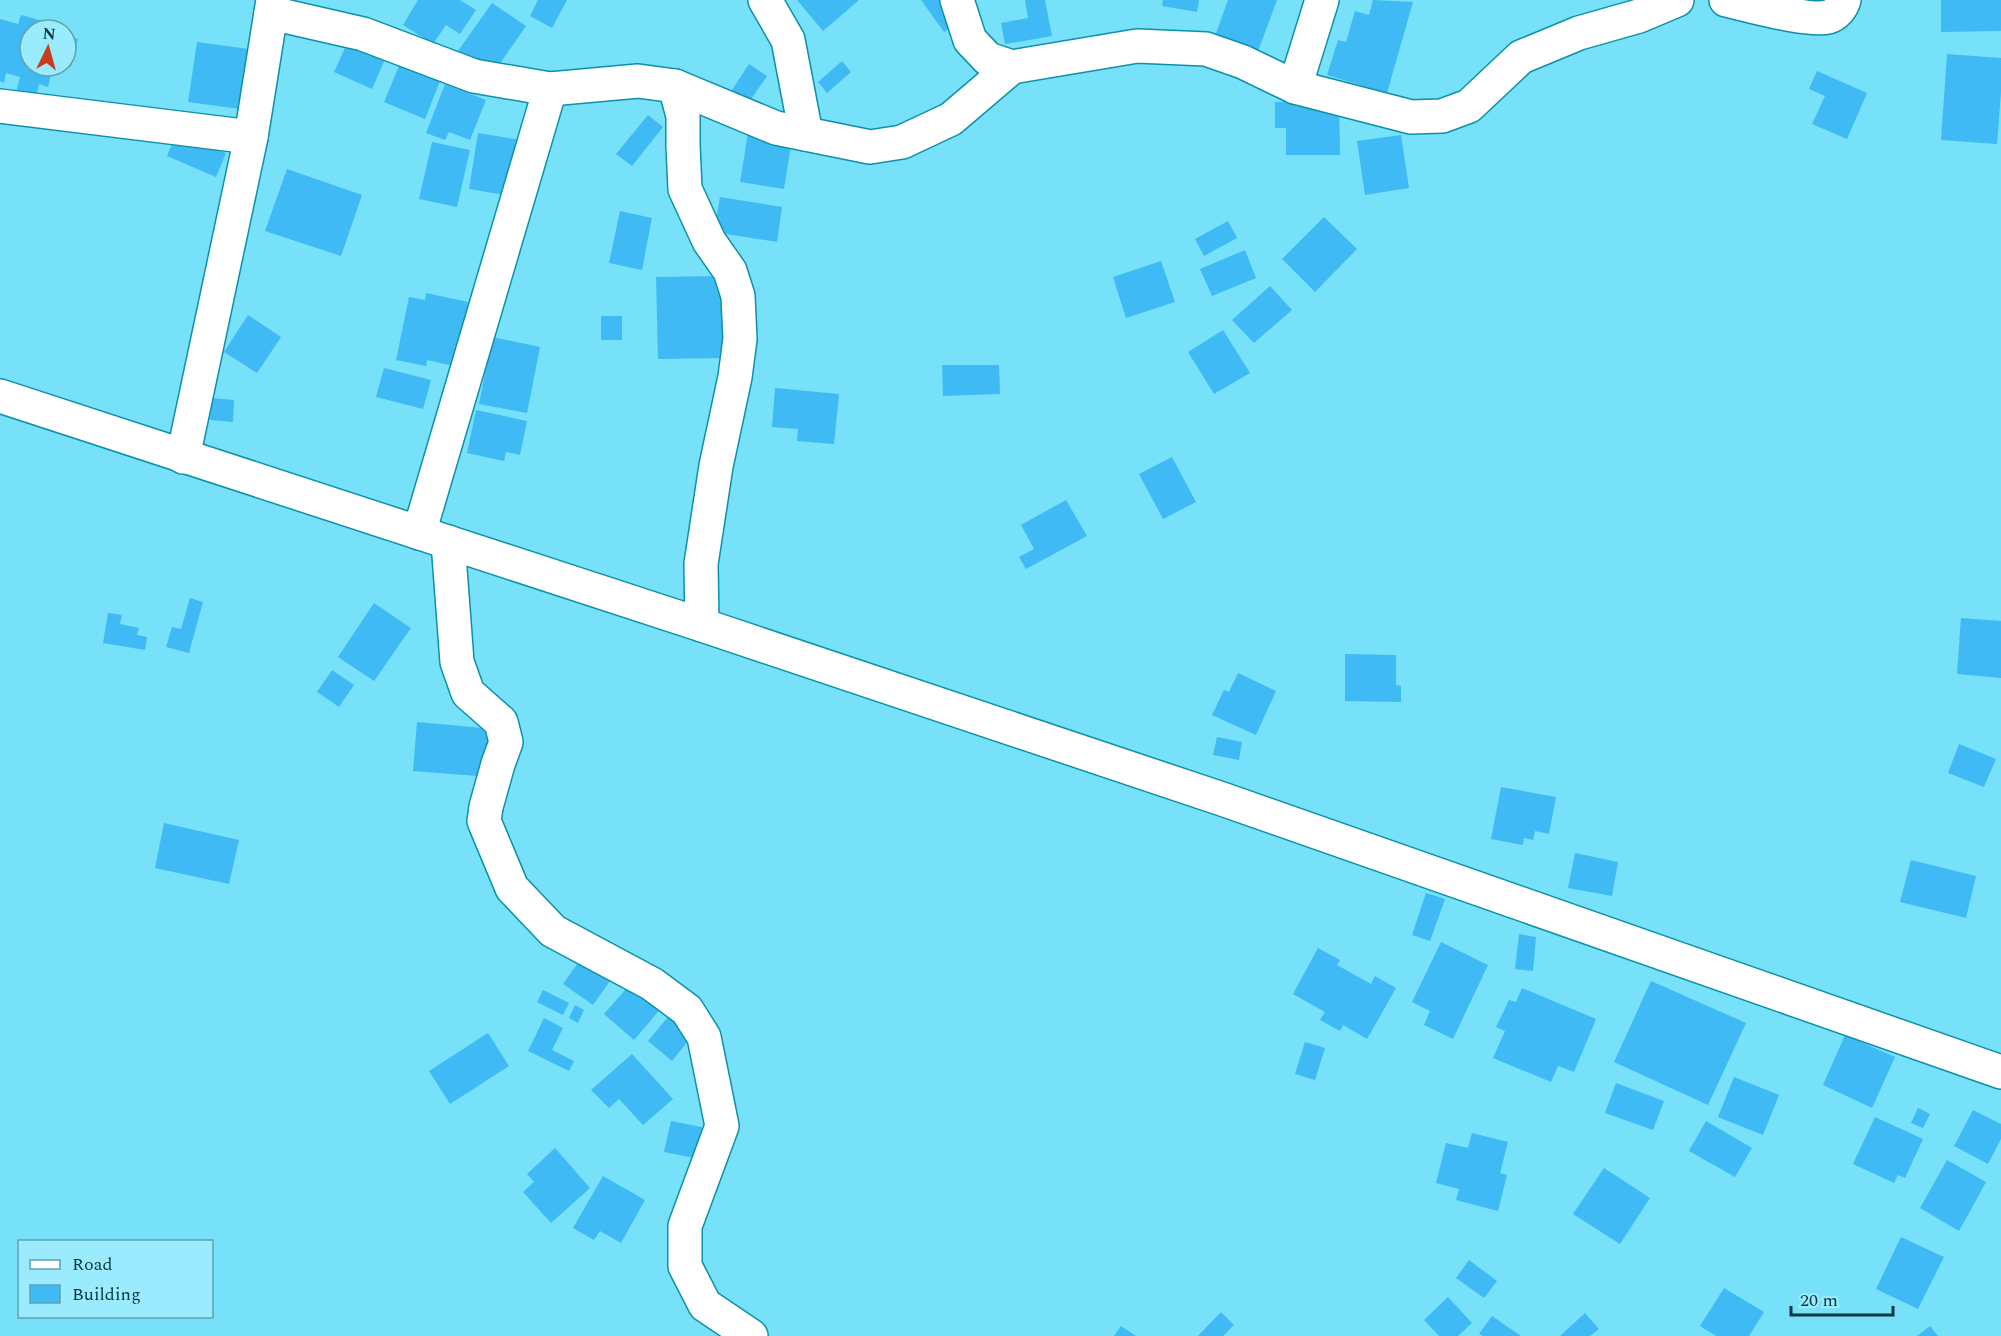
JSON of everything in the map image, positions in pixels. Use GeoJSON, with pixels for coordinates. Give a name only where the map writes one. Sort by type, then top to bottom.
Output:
{"type":"FeatureCollection","features":[{"type":"Feature","properties":{"kind":"street"},"geometry":{"type":"LineString","coordinates":[[765,0],[788,40],[806,134]]}},
{"type":"Feature","properties":{"kind":"street"},"geometry":{"type":"LineString","coordinates":[[957,0],[970,40],[988,59],[1012,67],[1137,46],[1206,50],[1243,62],[1295,87],[1411,117],[1442,116],[1469,106],[1521,57],[1580,33],[1640,16],[1677,0]]}},
{"type":"Feature","properties":{"kind":"street"},"geometry":{"type":"LineString","coordinates":[[1295,87],[1322,0]]}},
{"type":"Feature","properties":{"kind":"street"},"geometry":{"type":"LineString","coordinates":[[1726,0],[1810,17],[1830,16],[1842,7],[1844,0]]}},
{"type":"Feature","properties":{"kind":"street"},"geometry":{"type":"LineString","coordinates":[[183,457],[252,137],[272,6],[363,34],[474,76],[550,89],[638,81],[675,86],[776,128],[870,147],[902,142],[951,119],[1012,67]]}},
{"type":"Feature","properties":{"kind":"street"},"geometry":{"type":"LineString","coordinates":[[675,86],[684,116],[685,189],[709,241],[730,271],[738,296],[740,339],[735,377],[716,466],[700,564],[702,625]]}},
{"type":"Feature","properties":{"kind":"street"},"geometry":{"type":"LineString","coordinates":[[550,89],[433,538],[457,662],[468,693],[501,722],[507,742],[498,764],[484,821],[512,888],[553,931],[652,984],[687,1010],[704,1037],[722,1126],[685,1226],[685,1266],[705,1305],[751,1336]]}},
{"type":"Feature","properties":{"kind":"street"},"geometry":{"type":"LineString","coordinates":[[0,106],[252,137]]}},
{"type":"Feature","properties":{"kind":"street"},"geometry":{"type":"LineString","coordinates":[[0,396],[702,625],[1394,858],[2001,1072]]}},
{"type":"Feature","properties":{"kind":"building"},"geometry":{"type":"Polygon","coordinates":[[[418,0],[460,0],[476,10],[460,34],[446,25],[433,44],[403,25],[418,0]]]}},
{"type":"Feature","properties":{"kind":"building"},"geometry":{"type":"Polygon","coordinates":[[[538,0],[567,0],[552,28],[530,16],[538,0]]]}},
{"type":"Feature","properties":{"kind":"building"},"geometry":{"type":"Polygon","coordinates":[[[797,0],[859,0],[823,31],[797,0]]]}},
{"type":"Feature","properties":{"kind":"building"},"geometry":{"type":"Polygon","coordinates":[[[921,0],[941,0],[958,23],[944,32],[921,0]]]}},
{"type":"Feature","properties":{"kind":"building"},"geometry":{"type":"Polygon","coordinates":[[[1025,0],[1045,0],[1052,36],[1005,44],[1001,23],[1028,18],[1025,0]]]}},
{"type":"Feature","properties":{"kind":"building"},"geometry":{"type":"Polygon","coordinates":[[[1163,0],[1199,0],[1197,12],[1162,6],[1163,0]]]}},
{"type":"Feature","properties":{"kind":"building"},"geometry":{"type":"Polygon","coordinates":[[[1228,0],[1277,0],[1257,54],[1214,39],[1228,0]]]}},
{"type":"Feature","properties":{"kind":"building"},"geometry":{"type":"Polygon","coordinates":[[[1373,0],[1413,2],[1387,93],[1327,75],[1338,40],[1346,42],[1355,11],[1369,15],[1373,0]]]}},
{"type":"Feature","properties":{"kind":"building"},"geometry":{"type":"Polygon","coordinates":[[[1941,0],[2001,0],[2001,31],[1941,32],[1941,0]]]}},
{"type":"Feature","properties":{"kind":"building"},"geometry":{"type":"Polygon","coordinates":[[[492,3],[526,26],[492,75],[458,51],[492,3]]]}},
{"type":"Feature","properties":{"kind":"building"},"geometry":{"type":"Polygon","coordinates":[[[0,19],[18,24],[18,76],[6,73],[4,83],[0,81],[0,19]]]}},
{"type":"Feature","properties":{"kind":"building"},"geometry":{"type":"Polygon","coordinates":[[[351,35],[388,52],[372,89],[334,72],[351,35]]]}},
{"type":"Feature","properties":{"kind":"building"},"geometry":{"type":"Polygon","coordinates":[[[197,42],[263,51],[255,111],[188,102],[197,42]]]}},
{"type":"Feature","properties":{"kind":"building"},"geometry":{"type":"Polygon","coordinates":[[[404,54],[444,71],[425,119],[384,102],[404,54]]]}},
{"type":"Feature","properties":{"kind":"building"},"geometry":{"type":"Polygon","coordinates":[[[1947,54],[2001,58],[1997,144],[1941,140],[1947,54]]]}},
{"type":"Feature","properties":{"kind":"building"},"geometry":{"type":"Polygon","coordinates":[[[842,61],[851,72],[827,93],[818,82],[842,61]]]}},
{"type":"Feature","properties":{"kind":"building"},"geometry":{"type":"Polygon","coordinates":[[[749,64],[767,76],[745,108],[728,96],[749,64]]]}},
{"type":"Feature","properties":{"kind":"building"},"geometry":{"type":"Polygon","coordinates":[[[1817,71],[1867,93],[1847,139],[1812,124],[1825,96],[1809,89],[1817,71]]]}},
{"type":"Feature","properties":{"kind":"building"},"geometry":{"type":"Polygon","coordinates":[[[20,78],[50,78],[48,87],[39,84],[36,97],[16,92],[20,78]]]}},
{"type":"Feature","properties":{"kind":"building"},"geometry":{"type":"Polygon","coordinates":[[[445,84],[486,100],[470,140],[449,132],[445,140],[426,133],[445,84]]]}},
{"type":"Feature","properties":{"kind":"building"},"geometry":{"type":"Polygon","coordinates":[[[1339,100],[1340,155],[1286,155],[1286,128],[1275,128],[1275,102],[1339,100]]]}},
{"type":"Feature","properties":{"kind":"building"},"geometry":{"type":"Polygon","coordinates":[[[648,115],[663,127],[632,166],[616,154],[648,115]]]}},
{"type":"Feature","properties":{"kind":"building"},"geometry":{"type":"Polygon","coordinates":[[[177,132],[226,153],[216,177],[167,156],[177,132]]]}},
{"type":"Feature","properties":{"kind":"building"},"geometry":{"type":"Polygon","coordinates":[[[478,133],[521,140],[512,196],[469,189],[478,133]]]}},
{"type":"Feature","properties":{"kind":"building"},"geometry":{"type":"Polygon","coordinates":[[[748,133],[792,139],[784,189],[740,182],[748,133]]]}},
{"type":"Feature","properties":{"kind":"building"},"geometry":{"type":"Polygon","coordinates":[[[1401,135],[1409,188],[1365,195],[1357,141],[1401,135]]]}},
{"type":"Feature","properties":{"kind":"building"},"geometry":{"type":"Polygon","coordinates":[[[432,142],[470,150],[457,207],[419,199],[432,142]]]}},
{"type":"Feature","properties":{"kind":"building"},"geometry":{"type":"Polygon","coordinates":[[[287,169],[362,195],[341,256],[265,231],[287,169]]]}},
{"type":"Feature","properties":{"kind":"building"},"geometry":{"type":"Polygon","coordinates":[[[720,197],[782,207],[777,242],[714,232],[720,197]]]}},
{"type":"Feature","properties":{"kind":"building"},"geometry":{"type":"Polygon","coordinates":[[[620,211],[652,218],[642,270],[609,263],[620,211]]]}},
{"type":"Feature","properties":{"kind":"building"},"geometry":{"type":"Polygon","coordinates":[[[1324,217],[1357,249],[1315,292],[1282,259],[1324,217]]]}},
{"type":"Feature","properties":{"kind":"building"},"geometry":{"type":"Polygon","coordinates":[[[1228,221],[1237,238],[1204,256],[1195,239],[1228,221]]]}},
{"type":"Feature","properties":{"kind":"building"},"geometry":{"type":"Polygon","coordinates":[[[1245,250],[1256,278],[1212,296],[1200,269],[1245,250]]]}},
{"type":"Feature","properties":{"kind":"building"},"geometry":{"type":"Polygon","coordinates":[[[1161,261],[1175,302],[1126,318],[1113,277],[1161,261]]]}},
{"type":"Feature","properties":{"kind":"building"},"geometry":{"type":"Polygon","coordinates":[[[723,276],[725,358],[658,359],[656,277],[723,276]]]}},
{"type":"Feature","properties":{"kind":"building"},"geometry":{"type":"Polygon","coordinates":[[[1270,286],[1292,310],[1254,343],[1232,320],[1270,286]]]}},
{"type":"Feature","properties":{"kind":"building"},"geometry":{"type":"Polygon","coordinates":[[[426,293],[468,302],[454,366],[427,360],[426,366],[396,360],[409,297],[425,300],[426,293]]]}},
{"type":"Feature","properties":{"kind":"building"},"geometry":{"type":"Polygon","coordinates":[[[248,315],[281,337],[257,373],[224,352],[248,315]]]}},
{"type":"Feature","properties":{"kind":"building"},"geometry":{"type":"Polygon","coordinates":[[[601,316],[622,316],[622,340],[601,340],[601,316]]]}},
{"type":"Feature","properties":{"kind":"building"},"geometry":{"type":"Polygon","coordinates":[[[1223,330],[1250,373],[1214,394],[1188,352],[1223,330]]]}},
{"type":"Feature","properties":{"kind":"building"},"geometry":{"type":"Polygon","coordinates":[[[492,337],[540,347],[527,413],[479,404],[492,337]]]}},
{"type":"Feature","properties":{"kind":"building"},"geometry":{"type":"Polygon","coordinates":[[[942,365],[999,365],[1000,394],[943,396],[942,365]]]}},
{"type":"Feature","properties":{"kind":"building"},"geometry":{"type":"Polygon","coordinates":[[[384,368],[431,380],[423,409],[376,397],[384,368]]]}},
{"type":"Feature","properties":{"kind":"building"},"geometry":{"type":"Polygon","coordinates":[[[775,388],[839,394],[834,444],[797,441],[798,429],[772,427],[775,388]]]}},
{"type":"Feature","properties":{"kind":"building"},"geometry":{"type":"Polygon","coordinates":[[[212,398],[234,400],[233,422],[210,420],[212,398]]]}},
{"type":"Feature","properties":{"kind":"building"},"geometry":{"type":"Polygon","coordinates":[[[476,410],[527,421],[520,455],[506,452],[504,461],[467,453],[476,410]]]}},
{"type":"Feature","properties":{"kind":"building"},"geometry":{"type":"Polygon","coordinates":[[[1172,457],[1196,502],[1163,519],[1139,474],[1172,457]]]}},
{"type":"Feature","properties":{"kind":"building"},"geometry":{"type":"Polygon","coordinates":[[[1066,500],[1087,536],[1026,569],[1019,557],[1034,549],[1021,525],[1066,500]]]}},
{"type":"Feature","properties":{"kind":"building"},"geometry":{"type":"Polygon","coordinates":[[[190,598],[203,602],[189,653],[166,647],[172,627],[181,629],[190,598]]]}},
{"type":"Feature","properties":{"kind":"building"},"geometry":{"type":"Polygon","coordinates":[[[374,603],[411,628],[374,681],[338,657],[374,603]]]}},
{"type":"Feature","properties":{"kind":"building"},"geometry":{"type":"Polygon","coordinates":[[[108,613],[122,615],[120,624],[139,628],[137,635],[147,637],[145,650],[103,643],[108,613]]]}},
{"type":"Feature","properties":{"kind":"building"},"geometry":{"type":"Polygon","coordinates":[[[1961,618],[2001,621],[2001,678],[1957,674],[1961,618]]]}},
{"type":"Feature","properties":{"kind":"building"},"geometry":{"type":"Polygon","coordinates":[[[1345,654],[1396,655],[1396,685],[1401,686],[1401,702],[1345,701],[1345,654]]]}},
{"type":"Feature","properties":{"kind":"building"},"geometry":{"type":"Polygon","coordinates":[[[332,670],[354,685],[339,707],[317,692],[332,670]]]}},
{"type":"Feature","properties":{"kind":"building"},"geometry":{"type":"Polygon","coordinates":[[[1238,673],[1276,691],[1256,735],[1212,715],[1224,690],[1229,692],[1238,673]]]}},
{"type":"Feature","properties":{"kind":"building"},"geometry":{"type":"Polygon","coordinates":[[[417,722],[494,729],[490,777],[413,771],[417,722]]]}},
{"type":"Feature","properties":{"kind":"building"},"geometry":{"type":"Polygon","coordinates":[[[1217,737],[1242,742],[1239,760],[1213,755],[1217,737]]]}},
{"type":"Feature","properties":{"kind":"building"},"geometry":{"type":"Polygon","coordinates":[[[1959,744],[1996,759],[1984,787],[1948,773],[1959,744]]]}},
{"type":"Feature","properties":{"kind":"building"},"geometry":{"type":"Polygon","coordinates":[[[1501,787],[1556,797],[1549,834],[1535,831],[1533,840],[1524,838],[1523,845],[1491,839],[1501,787]]]}},
{"type":"Feature","properties":{"kind":"building"},"geometry":{"type":"Polygon","coordinates":[[[164,823],[239,840],[229,884],[155,868],[164,823]]]}},
{"type":"Feature","properties":{"kind":"building"},"geometry":{"type":"Polygon","coordinates":[[[1575,853],[1618,862],[1612,896],[1568,888],[1575,853]]]}},
{"type":"Feature","properties":{"kind":"building"},"geometry":{"type":"Polygon","coordinates":[[[1911,860],[1976,876],[1966,918],[1900,902],[1911,860]]]}},
{"type":"Feature","properties":{"kind":"building"},"geometry":{"type":"Polygon","coordinates":[[[1426,893],[1445,899],[1430,941],[1412,935],[1426,893]]]}},
{"type":"Feature","properties":{"kind":"building"},"geometry":{"type":"Polygon","coordinates":[[[1519,934],[1536,937],[1533,971],[1515,969],[1519,934]]]}},
{"type":"Feature","properties":{"kind":"building"},"geometry":{"type":"Polygon","coordinates":[[[1441,942],[1488,965],[1453,1039],[1424,1025],[1430,1011],[1412,1002],[1441,942]]]}},
{"type":"Feature","properties":{"kind":"building"},"geometry":{"type":"Polygon","coordinates":[[[1318,948],[1340,960],[1337,965],[1371,984],[1375,976],[1396,988],[1367,1039],[1343,1025],[1340,1031],[1320,1020],[1325,1012],[1293,994],[1318,948]]]}},
{"type":"Feature","properties":{"kind":"building"},"geometry":{"type":"Polygon","coordinates":[[[585,953],[615,974],[593,1005],[563,984],[585,953]]]}},
{"type":"Feature","properties":{"kind":"building"},"geometry":{"type":"Polygon","coordinates":[[[633,981],[663,1006],[634,1040],[604,1014],[633,981]]]}},
{"type":"Feature","properties":{"kind":"building"},"geometry":{"type":"Polygon","coordinates":[[[1651,981],[1746,1023],[1708,1105],[1614,1062],[1651,981]]]}},
{"type":"Feature","properties":{"kind":"building"},"geometry":{"type":"Polygon","coordinates":[[[1522,988],[1596,1019],[1574,1072],[1558,1066],[1551,1082],[1493,1058],[1505,1031],[1496,1027],[1509,1000],[1516,1002],[1522,988]]]}},
{"type":"Feature","properties":{"kind":"building"},"geometry":{"type":"Polygon","coordinates":[[[543,990],[569,1003],[563,1015],[537,1002],[543,990]]]}},
{"type":"Feature","properties":{"kind":"building"},"geometry":{"type":"Polygon","coordinates":[[[575,1005],[584,1010],[578,1023],[569,1018],[575,1005]]]}},
{"type":"Feature","properties":{"kind":"building"},"geometry":{"type":"Polygon","coordinates":[[[673,1011],[697,1030],[672,1061],[648,1041],[673,1011]]]}},
{"type":"Feature","properties":{"kind":"building"},"geometry":{"type":"Polygon","coordinates":[[[544,1018],[563,1028],[552,1050],[574,1061],[569,1071],[528,1051],[544,1018]]]}},
{"type":"Feature","properties":{"kind":"building"},"geometry":{"type":"Polygon","coordinates":[[[488,1033],[509,1066],[450,1104],[429,1071],[488,1033]]]}},
{"type":"Feature","properties":{"kind":"building"},"geometry":{"type":"Polygon","coordinates":[[[1845,1035],[1895,1057],[1872,1108],[1823,1085],[1845,1035]]]}},
{"type":"Feature","properties":{"kind":"building"},"geometry":{"type":"Polygon","coordinates":[[[1305,1042],[1325,1048],[1315,1080],[1295,1074],[1305,1042]]]}},
{"type":"Feature","properties":{"kind":"building"},"geometry":{"type":"Polygon","coordinates":[[[632,1054],[673,1099],[643,1125],[619,1099],[609,1108],[591,1090],[632,1054]]]}},
{"type":"Feature","properties":{"kind":"building"},"geometry":{"type":"Polygon","coordinates":[[[1734,1077],[1779,1095],[1763,1135],[1718,1117],[1734,1077]]]}},
{"type":"Feature","properties":{"kind":"building"},"geometry":{"type":"Polygon","coordinates":[[[1616,1083],[1664,1101],[1653,1130],[1605,1113],[1616,1083]]]}},
{"type":"Feature","properties":{"kind":"building"},"geometry":{"type":"Polygon","coordinates":[[[1918,1108],[1930,1114],[1923,1128],[1911,1123],[1918,1108]]]}},
{"type":"Feature","properties":{"kind":"building"},"geometry":{"type":"Polygon","coordinates":[[[1973,1110],[2001,1124],[2001,1139],[1988,1164],[1954,1146],[1973,1110]]]}},
{"type":"Feature","properties":{"kind":"building"},"geometry":{"type":"Polygon","coordinates":[[[1875,1117],[1923,1139],[1905,1178],[1898,1175],[1894,1183],[1853,1164],[1875,1117]]]}},
{"type":"Feature","properties":{"kind":"building"},"geometry":{"type":"Polygon","coordinates":[[[671,1121],[711,1129],[705,1160],[664,1152],[671,1121]]]}},
{"type":"Feature","properties":{"kind":"building"},"geometry":{"type":"Polygon","coordinates":[[[1706,1121],[1752,1148],[1735,1177],[1689,1151],[1706,1121]]]}},
{"type":"Feature","properties":{"kind":"building"},"geometry":{"type":"Polygon","coordinates":[[[1472,1133],[1508,1142],[1500,1173],[1507,1175],[1498,1211],[1456,1200],[1459,1189],[1436,1183],[1446,1143],[1468,1148],[1472,1133]]]}},
{"type":"Feature","properties":{"kind":"building"},"geometry":{"type":"Polygon","coordinates":[[[555,1148],[590,1188],[551,1223],[523,1192],[534,1182],[527,1174],[555,1148]]]}},
{"type":"Feature","properties":{"kind":"building"},"geometry":{"type":"Polygon","coordinates":[[[1947,1160],[1986,1182],[1959,1231],[1920,1208],[1947,1160]]]}},
{"type":"Feature","properties":{"kind":"building"},"geometry":{"type":"Polygon","coordinates":[[[1604,1168],[1650,1198],[1620,1244],[1573,1214],[1604,1168]]]}},
{"type":"Feature","properties":{"kind":"building"},"geometry":{"type":"Polygon","coordinates":[[[603,1176],[645,1200],[621,1243],[600,1231],[594,1240],[573,1228],[603,1176]]]}},
{"type":"Feature","properties":{"kind":"building"},"geometry":{"type":"Polygon","coordinates":[[[1901,1237],[1944,1257],[1918,1309],[1876,1289],[1901,1237]]]}},
{"type":"Feature","properties":{"kind":"building"},"geometry":{"type":"Polygon","coordinates":[[[1469,1260],[1497,1281],[1484,1298],[1456,1278],[1469,1260]]]}},
{"type":"Feature","properties":{"kind":"building"},"geometry":{"type":"Polygon","coordinates":[[[1724,1288],[1764,1312],[1749,1336],[1716,1336],[1700,1326],[1724,1288]]]}},
{"type":"Feature","properties":{"kind":"building"},"geometry":{"type":"Polygon","coordinates":[[[1448,1297],[1472,1323],[1458,1336],[1439,1336],[1424,1320],[1448,1297]]]}},
{"type":"Feature","properties":{"kind":"building"},"geometry":{"type":"Polygon","coordinates":[[[1221,1312],[1234,1325],[1223,1336],[1198,1336],[1221,1312]]]}},
{"type":"Feature","properties":{"kind":"building"},"geometry":{"type":"Polygon","coordinates":[[[1585,1313],[1599,1329],[1590,1336],[1560,1336],[1585,1313]]]}},
{"type":"Feature","properties":{"kind":"building"},"geometry":{"type":"Polygon","coordinates":[[[1492,1316],[1521,1336],[1483,1336],[1479,1334],[1492,1316]]]}},
{"type":"Feature","properties":{"kind":"building"},"geometry":{"type":"Polygon","coordinates":[[[1121,1326],[1136,1336],[1114,1336],[1121,1326]]]}},
{"type":"Feature","properties":{"kind":"building"},"geometry":{"type":"Polygon","coordinates":[[[1930,1326],[1938,1336],[1917,1336],[1930,1326]]]}}]}
